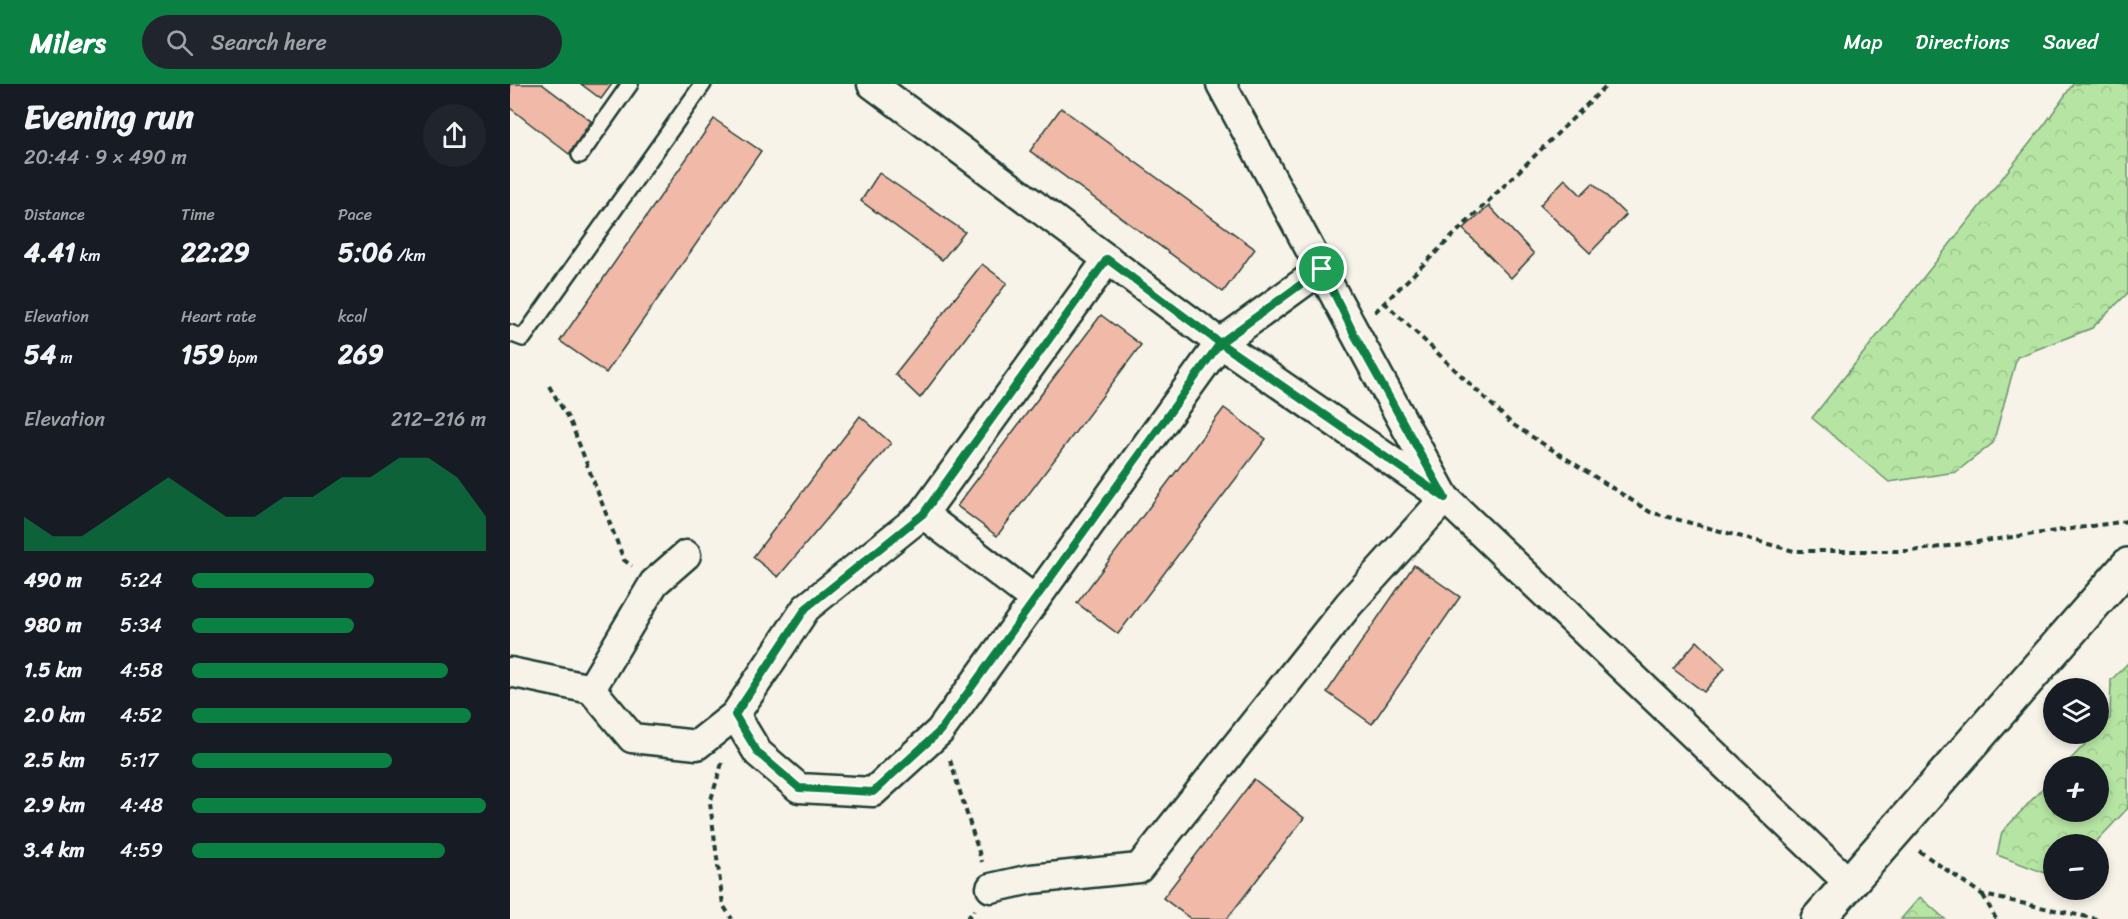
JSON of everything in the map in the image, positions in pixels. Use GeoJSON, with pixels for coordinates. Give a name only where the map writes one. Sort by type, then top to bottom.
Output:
{"type":"FeatureCollection","features":[{"type":"Feature","properties":{"kind":"main road"},"geometry":{"type":"LineString","coordinates":[[1818,919],[2128,564]]}},
{"type":"Feature","properties":{"kind":"street"},"geometry":{"type":"LineString","coordinates":[[872,84],[1220,343],[1445,498],[1848,882]]}},
{"type":"Feature","properties":{"kind":"street"},"geometry":{"type":"LineString","coordinates":[[1221,84],[1322,269],[1354,334],[1445,498]]}},
{"type":"Feature","properties":{"kind":"street"},"geometry":{"type":"LineString","coordinates":[[510,672],[591,689],[632,738],[697,745],[735,715],[806,608],[923,514],[1107,259]]}},
{"type":"Feature","properties":{"kind":"street"},"geometry":{"type":"LineString","coordinates":[[735,715],[758,753],[799,788],[873,792],[940,731],[1220,343],[1322,269]]}},
{"type":"Feature","properties":{"kind":"street"},"geometry":{"type":"LineString","coordinates":[[991,888],[1032,879],[1138,868],[1349,604],[1445,498]]}},
{"type":"Feature","properties":{"kind":"street"},"geometry":{"type":"LineString","coordinates":[[923,514],[1035,600]]}},
{"type":"Feature","properties":{"kind":"street"},"geometry":{"type":"LineString","coordinates":[[591,689],[654,583],[686,555]]}},
{"type":"Feature","properties":{"kind":"lane"},"geometry":{"type":"LineString","coordinates":[[580,155],[630,84]]}},
{"type":"Feature","properties":{"kind":"lane"},"geometry":{"type":"LineString","coordinates":[[510,333],[523,338],[703,84]]}},
{"type":"Feature","properties":{"kind":"path"},"geometry":{"type":"LineString","coordinates":[[1354,334],[1608,84]]}},
{"type":"Feature","properties":{"kind":"path"},"geometry":{"type":"LineString","coordinates":[[1384,302],[1512,424],[1650,512],[1794,551],[1912,551],[2128,521]]}},
{"type":"Feature","properties":{"kind":"path"},"geometry":{"type":"LineString","coordinates":[[549,386],[572,423],[624,560],[654,583]]}},
{"type":"Feature","properties":{"kind":"path"},"geometry":{"type":"LineString","coordinates":[[940,731],[991,888],[967,919]]}},
{"type":"Feature","properties":{"kind":"path"},"geometry":{"type":"LineString","coordinates":[[723,759],[710,803],[723,905],[732,919]]}},
{"type":"Feature","properties":{"kind":"path"},"geometry":{"type":"LineString","coordinates":[[1893,832],[1983,895],[2097,919]]}},
{"type":"Feature","properties":{"kind":"path"},"geometry":{"type":"LineString","coordinates":[[1983,895],[1996,919]]}},
{"type":"Feature","properties":{"kind":"green space"},"geometry":{"type":"Polygon","coordinates":[[[2073,84],[2128,84],[2128,293],[2092,328],[2017,357],[1993,443],[1956,472],[1889,482],[1812,418],[2045,124],[2073,84]]]}},
{"type":"Feature","properties":{"kind":"green space"},"geometry":{"type":"Polygon","coordinates":[[[2128,663],[2128,808],[2103,834],[2043,834],[2043,872],[1997,855],[2002,832],[2043,788],[2043,822],[2109,822],[2109,756],[2074,756],[2085,744],[2109,744],[2111,680],[2128,663]]]}},
{"type":"Feature","properties":{"kind":"green space"},"geometry":{"type":"Polygon","coordinates":[[[1920,897],[1945,919],[1901,919],[1920,897]]]}},
{"type":"Feature","properties":{"kind":"building"},"geometry":{"type":"Polygon","coordinates":[[[510,84],[542,84],[591,121],[569,154],[510,108],[510,84]]]}},
{"type":"Feature","properties":{"kind":"building"},"geometry":{"type":"Polygon","coordinates":[[[581,84],[612,84],[601,99],[581,84]]]}},
{"type":"Feature","properties":{"kind":"building"},"geometry":{"type":"Polygon","coordinates":[[[1061,108],[1255,249],[1223,292],[1030,151],[1061,108]]]}},
{"type":"Feature","properties":{"kind":"building"},"geometry":{"type":"Polygon","coordinates":[[[714,119],[761,151],[606,373],[560,341],[714,119]]]}},
{"type":"Feature","properties":{"kind":"building"},"geometry":{"type":"Polygon","coordinates":[[[879,173],[965,232],[942,260],[861,201],[879,173]]]}},
{"type":"Feature","properties":{"kind":"building"},"geometry":{"type":"Polygon","coordinates":[[[1565,179],[1581,195],[1593,183],[1626,215],[1590,253],[1540,205],[1565,179]]]}},
{"type":"Feature","properties":{"kind":"building"},"geometry":{"type":"Polygon","coordinates":[[[1489,206],[1534,254],[1511,278],[1463,229],[1489,206]]]}},
{"type":"Feature","properties":{"kind":"building"},"geometry":{"type":"Polygon","coordinates":[[[982,264],[1007,283],[920,398],[895,374],[982,264]]]}},
{"type":"Feature","properties":{"kind":"building"},"geometry":{"type":"Polygon","coordinates":[[[1101,315],[1141,345],[997,536],[957,506],[1101,315]]]}},
{"type":"Feature","properties":{"kind":"building"},"geometry":{"type":"Polygon","coordinates":[[[1224,408],[1266,439],[1118,634],[1077,603],[1224,408]]]}},
{"type":"Feature","properties":{"kind":"building"},"geometry":{"type":"Polygon","coordinates":[[[860,416],[891,443],[778,577],[753,557],[860,416]]]}},
{"type":"Feature","properties":{"kind":"building"},"geometry":{"type":"Polygon","coordinates":[[[1414,565],[1460,597],[1372,724],[1327,692],[1414,565]]]}},
{"type":"Feature","properties":{"kind":"building"},"geometry":{"type":"Polygon","coordinates":[[[1697,641],[1725,668],[1704,692],[1673,669],[1697,641]]]}},
{"type":"Feature","properties":{"kind":"building"},"geometry":{"type":"Polygon","coordinates":[[[1254,779],[1304,818],[1227,919],[1191,919],[1163,898],[1254,779]]]}},
{"type":"Feature","properties":{"kind":"route"},"geometry":{"type":"LineString","coordinates":[[1322,269],[1220,343],[940,731],[873,792],[799,788],[758,753],[735,715],[806,608],[923,514],[1107,259],[1220,343],[1445,498],[1354,334],[1322,269]]}}]}
